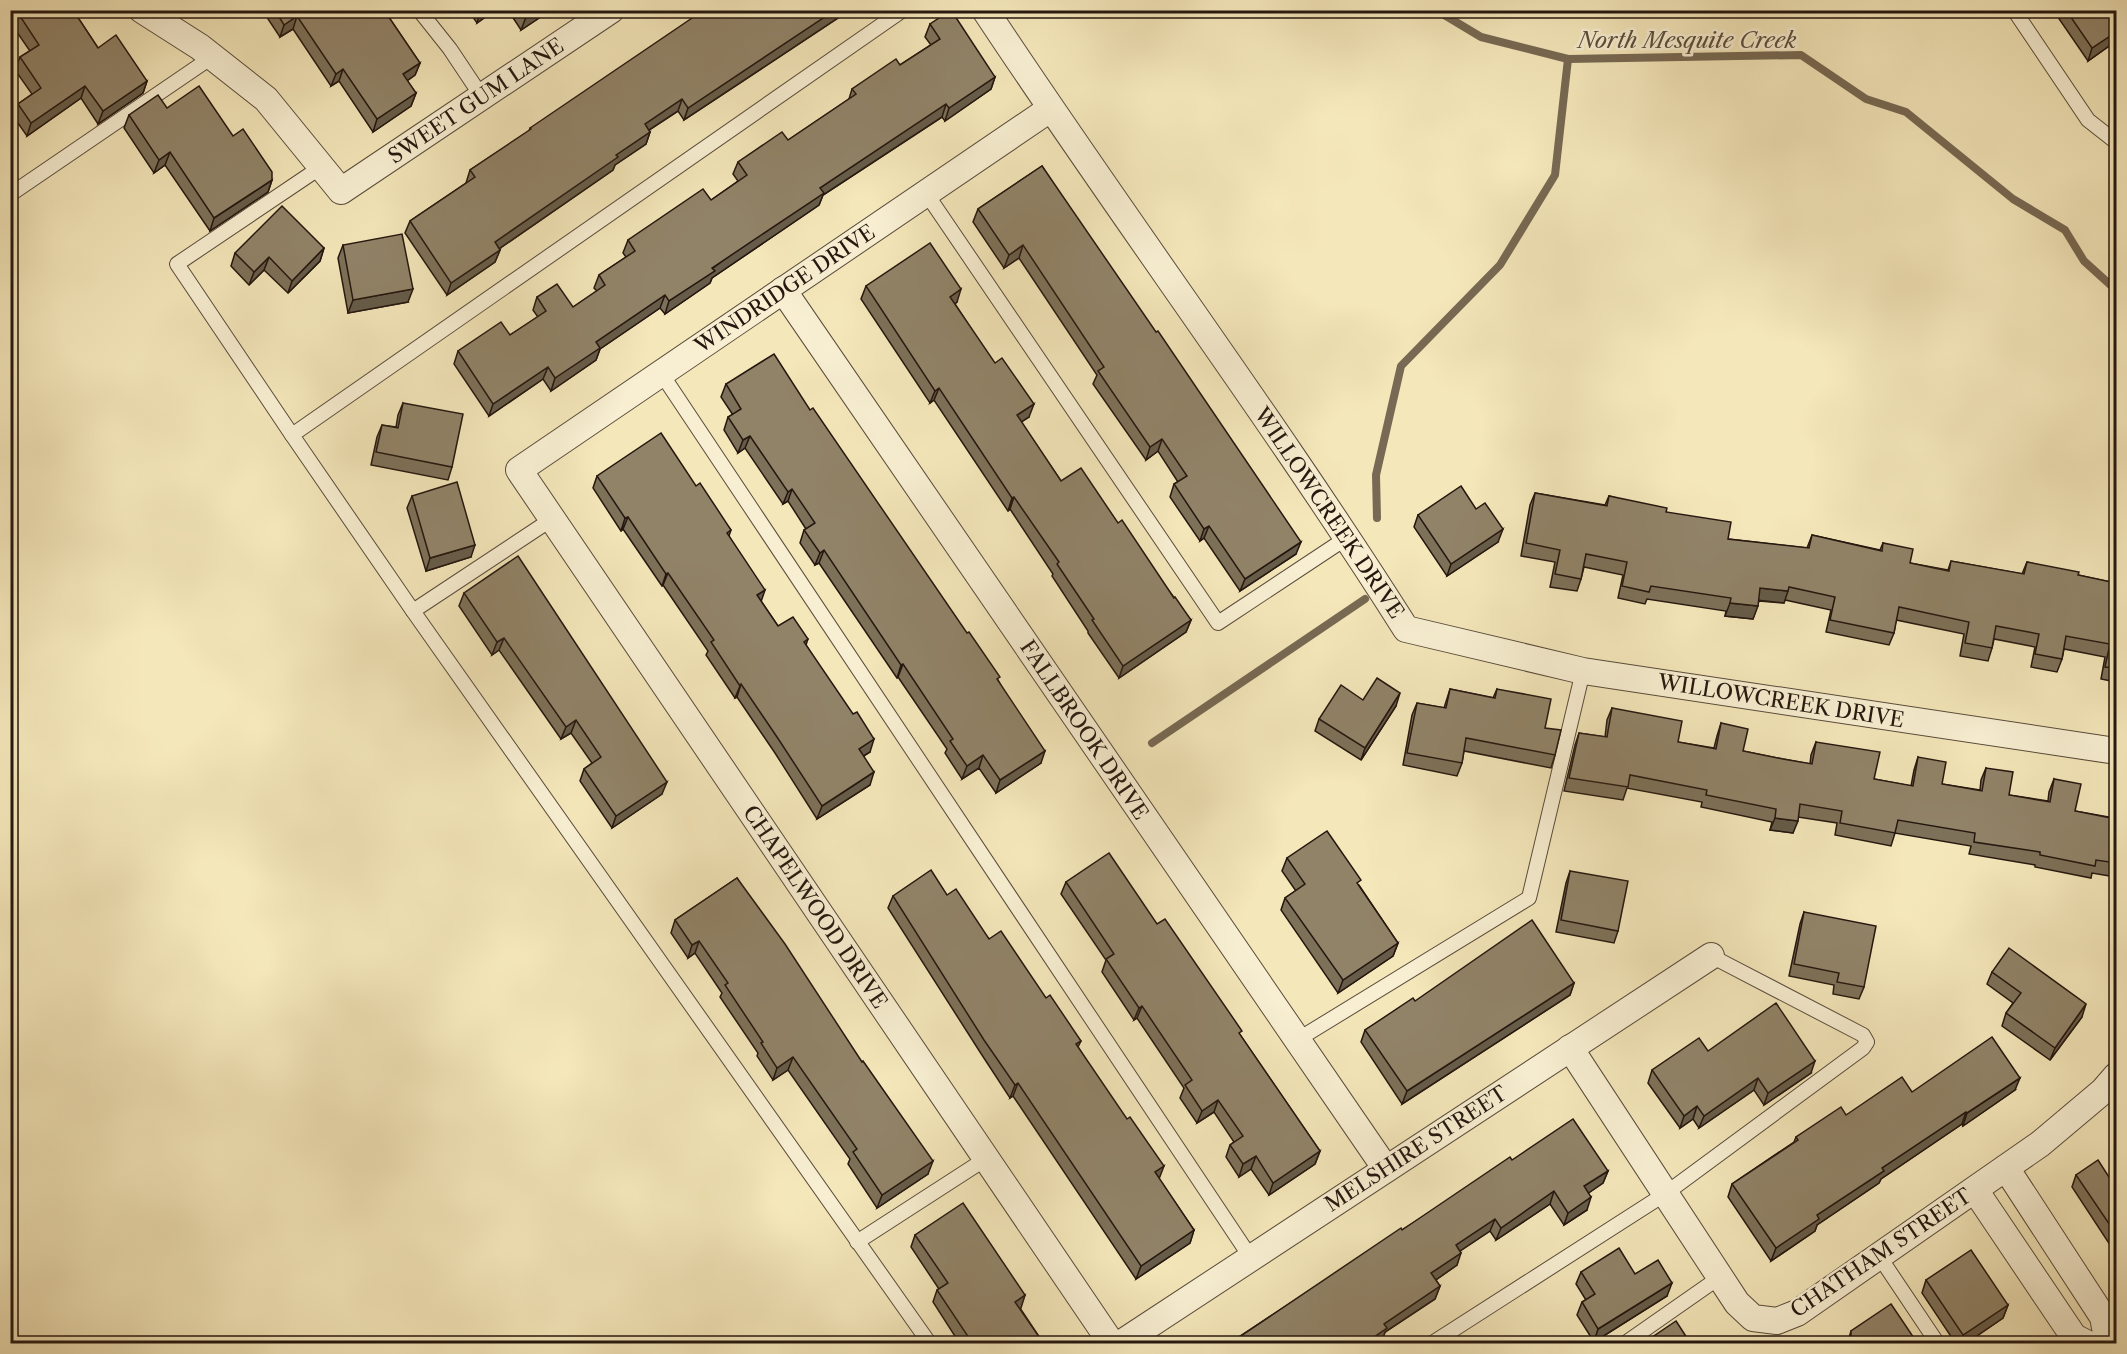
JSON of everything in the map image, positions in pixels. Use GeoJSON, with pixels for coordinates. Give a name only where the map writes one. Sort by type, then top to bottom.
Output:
{"type":"FeatureCollection","features":[{"type":"Feature","properties":{"kind":"street"},"geometry":{"type":"LineString","coordinates":[[142,10],[200,47],[266,99],[321,167]]}},
{"type":"Feature","properties":{"kind":"street","name":"SWEET GUM LANE"},"geometry":{"type":"LineString","coordinates":[[321,167],[341,191],[611,10]]}},
{"type":"Feature","properties":{"kind":"street","name":"WILLOWCREEK DRIVE"},"geometry":{"type":"LineString","coordinates":[[985,10],[1050,109],[1348,537],[1406,629],[1583,671],[2116,751]]}},
{"type":"Feature","properties":{"kind":"street","name":"WINDRIDGE DRIVE"},"geometry":{"type":"LineString","coordinates":[[519,470],[1050,109]]}},
{"type":"Feature","properties":{"kind":"street","name":"FALLBROOK DRIVE"},"geometry":{"type":"LineString","coordinates":[[783,290],[1386,1169]]}},
{"type":"Feature","properties":{"kind":"street","name":"CHAPELWOOD DRIVE"},"geometry":{"type":"LineString","coordinates":[[519,470],[1112,1344]]}},
{"type":"Feature","properties":{"kind":"street","name":"MELSHIRE STREET"},"geometry":{"type":"LineString","coordinates":[[1120,1344],[1711,956]]}},
{"type":"Feature","properties":{"kind":"street","name":"CHATHAM STREET"},"geometry":{"type":"LineString","coordinates":[[1570,1048],[1737,1303],[1753,1318],[1777,1321],[1797,1312],[2040,1144],[2103,1091],[2116,1076]]}},
{"type":"Feature","properties":{"kind":"street"},"geometry":{"type":"LineString","coordinates":[[2006,1168],[2103,1317],[2108,1344]]}},
{"type":"Feature","properties":{"kind":"street"},"geometry":{"type":"LineString","coordinates":[[1975,1190],[2074,1336],[2088,1344]]}},
{"type":"Feature","properties":{"kind":"lane"},"geometry":{"type":"LineString","coordinates":[[419,10],[450,49],[482,97]]}},
{"type":"Feature","properties":{"kind":"lane"},"geometry":{"type":"LineString","coordinates":[[292,435],[903,10]]}},
{"type":"Feature","properties":{"kind":"lane"},"geometry":{"type":"LineString","coordinates":[[2014,10],[2088,120],[2116,142]]}},
{"type":"Feature","properties":{"kind":"lane"},"geometry":{"type":"LineString","coordinates":[[11,194],[212,57]]}},
{"type":"Feature","properties":{"kind":"lane"},"geometry":{"type":"LineString","coordinates":[[321,167],[177,264],[413,611],[930,1344]]}},
{"type":"Feature","properties":{"kind":"lane"},"geometry":{"type":"LineString","coordinates":[[926,194],[1218,623],[1348,537]]}},
{"type":"Feature","properties":{"kind":"lane"},"geometry":{"type":"LineString","coordinates":[[661,373],[1251,1258]]}},
{"type":"Feature","properties":{"kind":"lane"},"geometry":{"type":"LineString","coordinates":[[413,611],[552,519]]}},
{"type":"Feature","properties":{"kind":"lane"},"geometry":{"type":"LineString","coordinates":[[1297,1040],[1530,898],[1583,671]]}},
{"type":"Feature","properties":{"kind":"lane"},"geometry":{"type":"LineString","coordinates":[[1431,1344],[1665,1194],[1863,1048],[1867,1042],[1863,1035],[1711,956]]}},
{"type":"Feature","properties":{"kind":"lane"},"geometry":{"type":"LineString","coordinates":[[857,1242],[987,1158]]}},
{"type":"Feature","properties":{"kind":"lane"},"geometry":{"type":"LineString","coordinates":[[1879,1256],[1938,1344]]}},
{"type":"Feature","properties":{"kind":"lane"},"geometry":{"type":"LineString","coordinates":[[1624,1344],[1720,1277]]}},
{"type":"Feature","properties":{"kind":"building"},"geometry":{"type":"Polygon","coordinates":[[[16,10],[73,10],[98,48],[116,35],[147,81],[103,111],[85,86],[31,123],[18,104],[41,88],[20,57],[39,45],[16,10]]]}},
{"type":"Feature","properties":{"kind":"building"},"geometry":{"type":"Polygon","coordinates":[[[275,10],[384,10],[420,63],[403,74],[416,93],[377,119],[343,69],[336,74],[297,16],[284,25],[275,10]]]}},
{"type":"Feature","properties":{"kind":"building"},"geometry":{"type":"Polygon","coordinates":[[[521,10],[536,10],[526,17],[521,10]]]}},
{"type":"Feature","properties":{"kind":"building"},"geometry":{"type":"Polygon","coordinates":[[[704,10],[835,10],[688,108],[682,99],[645,124],[650,132],[616,155],[618,157],[495,242],[500,250],[451,283],[410,221],[475,177],[470,170],[704,10]]]}},
{"type":"Feature","properties":{"kind":"building"},"geometry":{"type":"Polygon","coordinates":[[[951,10],[995,77],[949,108],[946,104],[820,188],[824,193],[712,268],[715,271],[669,301],[665,295],[596,342],[600,348],[555,378],[548,367],[493,404],[458,351],[501,322],[510,335],[546,311],[537,297],[557,284],[573,307],[605,285],[599,275],[635,251],[628,240],[703,189],[711,200],[747,175],[738,162],[782,132],[788,140],[856,94],[852,89],[896,59],[900,65],[940,39],[930,24],[951,10]]]}},
{"type":"Feature","properties":{"kind":"building"},"geometry":{"type":"Polygon","coordinates":[[[2066,10],[2116,10],[2116,32],[2092,48],[2066,10]]]}},
{"type":"Feature","properties":{"kind":"building"},"geometry":{"type":"Polygon","coordinates":[[[199,86],[233,136],[243,129],[272,172],[272,180],[214,218],[170,152],[159,160],[129,115],[158,95],[167,108],[199,86]]]}},
{"type":"Feature","properties":{"kind":"building"},"geometry":{"type":"Polygon","coordinates":[[[1042,166],[1156,332],[1158,331],[1301,542],[1245,579],[1209,526],[1204,529],[1174,484],[1187,476],[1162,439],[1150,447],[1098,371],[1104,367],[1023,245],[1009,255],[978,209],[1042,166]]]}},
{"type":"Feature","properties":{"kind":"building"},"geometry":{"type":"Polygon","coordinates":[[[282,206],[324,248],[292,281],[269,257],[254,272],[235,253],[282,206]]]}},
{"type":"Feature","properties":{"kind":"building"},"geometry":{"type":"Polygon","coordinates":[[[402,234],[413,289],[353,300],[343,245],[402,234]]]}},
{"type":"Feature","properties":{"kind":"building"},"geometry":{"type":"Polygon","coordinates":[[[930,243],[961,289],[950,297],[995,363],[1002,358],[1034,404],[1017,415],[1061,481],[1081,468],[1118,523],[1122,520],[1191,620],[1123,666],[1057,564],[1059,562],[1014,497],[1012,498],[939,388],[935,391],[866,286],[930,243]]]}},
{"type":"Feature","properties":{"kind":"building"},"geometry":{"type":"Polygon","coordinates":[[[774,354],[810,410],[813,408],[967,633],[969,632],[1000,677],[997,679],[1045,751],[1000,780],[983,755],[967,766],[950,741],[953,739],[903,664],[901,665],[824,550],[820,553],[804,530],[815,523],[792,489],[788,492],[750,436],[743,440],[728,417],[741,409],[726,384],[774,354]]]}},
{"type":"Feature","properties":{"kind":"building"},"geometry":{"type":"Polygon","coordinates":[[[403,403],[463,414],[452,467],[376,452],[382,425],[398,428],[403,403]]]}},
{"type":"Feature","properties":{"kind":"building"},"geometry":{"type":"Polygon","coordinates":[[[661,433],[696,486],[700,483],[731,530],[727,533],[765,590],[757,595],[778,626],[793,617],[808,639],[804,642],[853,714],[857,712],[874,739],[859,749],[874,772],[822,806],[711,642],[714,640],[597,476],[661,433]]]}},
{"type":"Feature","properties":{"kind":"building"},"geometry":{"type":"Polygon","coordinates":[[[457,482],[475,545],[430,558],[412,496],[457,482]]]}},
{"type":"Feature","properties":{"kind":"building"},"geometry":{"type":"Polygon","coordinates":[[[1461,486],[1476,509],[1485,503],[1503,529],[1451,564],[1418,515],[1461,486]]]}},
{"type":"Feature","properties":{"kind":"building"},"geometry":{"type":"Polygon","coordinates":[[[1535,493],[1607,506],[1609,496],[1667,508],[1666,512],[1731,522],[1728,539],[1809,548],[1812,535],[1882,551],[1883,543],[1913,549],[1910,563],[1949,571],[1951,561],[2024,574],[2027,562],[2079,572],[2078,575],[2116,583],[2116,668],[2105,667],[2110,644],[2066,636],[2062,659],[2035,654],[2039,634],[1996,626],[1992,648],[1965,643],[1969,622],[1899,607],[1894,633],[1830,620],[1835,597],[1789,587],[1788,591],[1760,588],[1758,606],[1730,603],[1731,598],[1651,586],[1649,592],[1622,586],[1627,562],[1586,554],[1581,579],[1555,574],[1560,550],[1526,543],[1535,493]]]}},
{"type":"Feature","properties":{"kind":"building"},"geometry":{"type":"Polygon","coordinates":[[[518,556],[667,782],[616,816],[584,769],[601,757],[576,720],[566,727],[504,638],[497,642],[464,593],[518,556]]]}},
{"type":"Feature","properties":{"kind":"building"},"geometry":{"type":"Polygon","coordinates":[[[1377,678],[1400,693],[1365,748],[1319,719],[1341,685],[1363,700],[1377,678]]]}},
{"type":"Feature","properties":{"kind":"building"},"geometry":{"type":"Polygon","coordinates":[[[1450,689],[1495,698],[1497,689],[1551,699],[1545,728],[1561,730],[1555,755],[1466,738],[1462,763],[1407,753],[1417,703],[1446,708],[1450,689]]]}},
{"type":"Feature","properties":{"kind":"building"},"geometry":{"type":"Polygon","coordinates":[[[1612,708],[1682,721],[1678,742],[1716,749],[1721,723],[1748,729],[1743,751],[1783,759],[1812,764],[1816,742],[1880,752],[1874,779],[1913,786],[1918,757],[1946,762],[1942,784],[1982,791],[1986,768],[2013,772],[2009,795],[2050,802],[2054,779],[2081,784],[2075,811],[2116,819],[2116,863],[2096,860],[2095,866],[2040,855],[2040,852],[1974,842],[1975,833],[1898,820],[1895,833],[1840,823],[1842,811],[1800,804],[1798,821],[1775,818],[1776,809],[1706,795],[1707,790],[1630,775],[1628,787],[1569,778],[1579,733],[1607,737],[1612,708]]]}},
{"type":"Feature","properties":{"kind":"building"},"geometry":{"type":"Polygon","coordinates":[[[1327,831],[1361,880],[1357,883],[1398,943],[1343,980],[1285,898],[1305,884],[1287,858],[1327,831]]]}},
{"type":"Feature","properties":{"kind":"building"},"geometry":{"type":"Polygon","coordinates":[[[1109,853],[1157,924],[1165,919],[1242,1031],[1239,1033],[1320,1151],[1273,1183],[1256,1156],[1243,1164],[1230,1145],[1243,1136],[1218,1100],[1202,1111],[1185,1085],[1192,1080],[1142,1006],[1139,1008],[1106,959],[1114,954],[1066,882],[1109,853]]]}},
{"type":"Feature","properties":{"kind":"building"},"geometry":{"type":"Polygon","coordinates":[[[931,870],[947,895],[956,889],[989,939],[1001,931],[1046,998],[1050,995],[1081,1041],[1076,1044],[1127,1119],[1130,1117],[1164,1166],[1155,1172],[1194,1230],[1141,1266],[1018,1083],[1015,1085],[984,1040],[893,896],[931,870]]]}},
{"type":"Feature","properties":{"kind":"building"},"geometry":{"type":"Polygon","coordinates":[[[1570,871],[1628,881],[1618,931],[1561,920],[1570,871]]]}},
{"type":"Feature","properties":{"kind":"building"},"geometry":{"type":"Polygon","coordinates":[[[737,878],[785,944],[862,1062],[933,1161],[882,1195],[853,1152],[857,1149],[793,1057],[777,1068],[761,1043],[763,1042],[725,985],[728,983],[699,941],[692,945],[675,920],[737,878]]]}},
{"type":"Feature","properties":{"kind":"building"},"geometry":{"type":"Polygon","coordinates":[[[1804,912],[1876,926],[1864,987],[1837,982],[1839,973],[1794,964],[1804,912]]]}},
{"type":"Feature","properties":{"kind":"building"},"geometry":{"type":"Polygon","coordinates":[[[1532,920],[1574,983],[1407,1091],[1365,1030],[1413,998],[1415,1001],[1532,920]]]}},
{"type":"Feature","properties":{"kind":"building"},"geometry":{"type":"Polygon","coordinates":[[[2009,948],[2086,1004],[2055,1048],[2006,1013],[2021,993],[1992,972],[2009,948]]]}},
{"type":"Feature","properties":{"kind":"building"},"geometry":{"type":"Polygon","coordinates":[[[1776,1003],[1815,1061],[1768,1093],[1758,1078],[1704,1116],[1697,1106],[1684,1116],[1652,1070],[1699,1038],[1708,1051],[1776,1003]]]}},
{"type":"Feature","properties":{"kind":"building"},"geometry":{"type":"Polygon","coordinates":[[[1992,1037],[2020,1078],[1882,1168],[1884,1171],[1817,1215],[1819,1219],[1776,1248],[1732,1184],[1798,1140],[1796,1137],[1841,1107],[1846,1115],[1902,1077],[1912,1092],[1992,1037]]]}},
{"type":"Feature","properties":{"kind":"building"},"geometry":{"type":"Polygon","coordinates":[[[1573,1119],[1608,1171],[1584,1186],[1591,1197],[1568,1213],[1554,1191],[1501,1228],[1495,1219],[1456,1245],[1461,1253],[1431,1273],[1440,1286],[1384,1324],[1387,1328],[1364,1344],[1229,1344],[1401,1228],[1402,1230],[1510,1157],[1512,1160],[1573,1119]]]}},
{"type":"Feature","properties":{"kind":"building"},"geometry":{"type":"Polygon","coordinates":[[[2098,1160],[2116,1188],[2116,1234],[2076,1175],[2098,1160]]]}},
{"type":"Feature","properties":{"kind":"building"},"geometry":{"type":"Polygon","coordinates":[[[963,1203],[1025,1295],[1015,1302],[1044,1344],[973,1344],[937,1290],[948,1283],[915,1235],[963,1203]]]}},
{"type":"Feature","properties":{"kind":"building"},"geometry":{"type":"Polygon","coordinates":[[[1619,1248],[1635,1274],[1658,1260],[1672,1283],[1598,1329],[1582,1302],[1595,1294],[1581,1272],[1619,1248]]]}},
{"type":"Feature","properties":{"kind":"building"},"geometry":{"type":"Polygon","coordinates":[[[1971,1250],[2008,1305],[1963,1335],[1926,1280],[1971,1250]]]}},
{"type":"Feature","properties":{"kind":"building"},"geometry":{"type":"Polygon","coordinates":[[[1891,1304],[1918,1344],[1854,1344],[1851,1331],[1891,1304]]]}},
{"type":"Feature","properties":{"kind":"building"},"geometry":{"type":"Polygon","coordinates":[[[1676,1321],[1691,1344],[1642,1344],[1676,1321]]]}},
{"type":"Feature","properties":{"kind":"waterway","name":"North Mesquite Creek"},"geometry":{"type":"LineString","coordinates":[[1436,10],[1481,37],[1568,59],[1801,55],[1866,99],[1906,112],[2013,199],[2065,230],[2084,261],[2116,290]]}},
{"type":"Feature","properties":{"kind":"waterway"},"geometry":{"type":"LineString","coordinates":[[1377,518],[1376,475],[1401,366],[1500,265],[1555,175],[1568,59]]}},
{"type":"Feature","properties":{"kind":"waterway"},"geometry":{"type":"LineString","coordinates":[[1152,743],[1365,599]]}}]}
